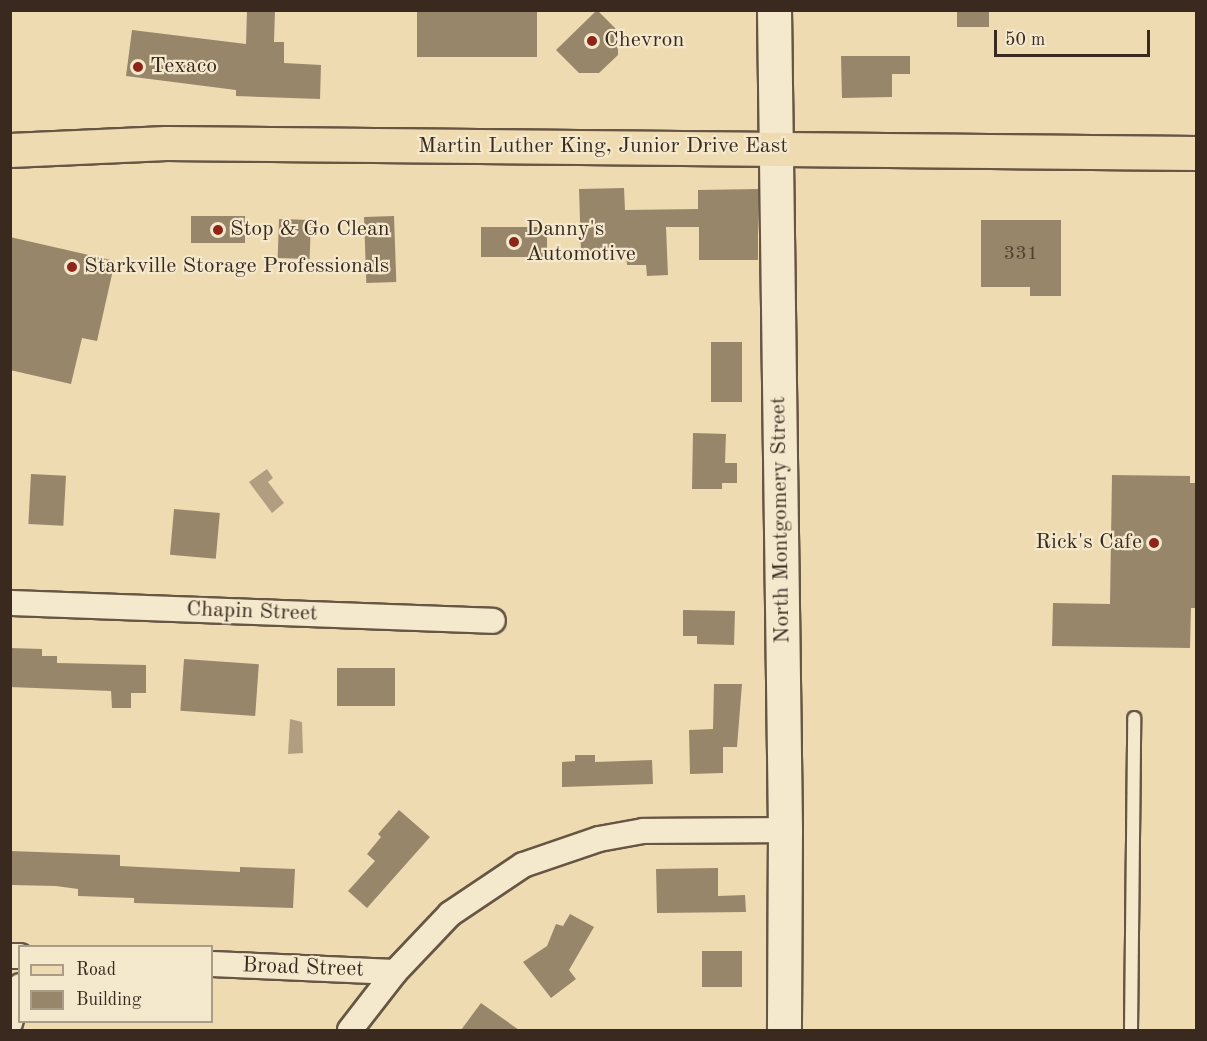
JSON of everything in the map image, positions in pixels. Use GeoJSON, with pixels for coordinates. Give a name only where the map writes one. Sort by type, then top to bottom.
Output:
{"type":"FeatureCollection","features":[{"type":"Feature","properties":{"kind":"main road","name":"Martin Luther King, Junior Drive East"},"geometry":{"type":"LineString","coordinates":[[10,150],[166,143],[1197,153]]}},
{"type":"Feature","properties":{"kind":"street","name":"North Montgomery Street"},"geometry":{"type":"LineString","coordinates":[[774,10],[785,830],[784,1030]]}},
{"type":"Feature","properties":{"kind":"street","name":"Chapin Street"},"geometry":{"type":"LineString","coordinates":[[10,603],[493,621]]}},
{"type":"Feature","properties":{"kind":"street"},"geometry":{"type":"LineString","coordinates":[[350,1030],[395,972],[450,914],[523,865],[565,849],[618,835],[668,829],[785,830]]}},
{"type":"Feature","properties":{"kind":"street","name":"Broad Street"},"geometry":{"type":"LineString","coordinates":[[213,964],[395,972]]}},
{"type":"Feature","properties":{"kind":"street"},"geometry":{"type":"LineString","coordinates":[[10,1023],[18,993]]}},
{"type":"Feature","properties":{"kind":"lane"},"geometry":{"type":"LineString","coordinates":[[1131,1030],[1134,718]]}},
{"type":"Feature","properties":{"kind":"shaded area"},"geometry":{"type":"Polygon","coordinates":[[[267,469],[273,478],[268,482],[284,503],[272,513],[249,482],[267,469]]]}},
{"type":"Feature","properties":{"kind":"shaded area"},"geometry":{"type":"Polygon","coordinates":[[[290,719],[302,722],[303,753],[288,754],[290,719]]]}},
{"type":"Feature","properties":{"kind":"building"},"geometry":{"type":"Polygon","coordinates":[[[247,10],[275,10],[274,42],[284,42],[284,63],[321,65],[320,99],[236,96],[236,90],[126,76],[132,30],[246,44],[247,10]]]}},
{"type":"Feature","properties":{"kind":"building"},"geometry":{"type":"Polygon","coordinates":[[[417,10],[537,10],[537,57],[417,57],[417,10]]]}},
{"type":"Feature","properties":{"kind":"building","name":"Chevron"},"geometry":{"type":"Polygon","coordinates":[[[597,10],[618,31],[618,55],[599,73],[579,73],[556,50],[597,10]]]}},
{"type":"Feature","properties":{"kind":"building"},"geometry":{"type":"Polygon","coordinates":[[[957,10],[989,10],[989,27],[957,27],[957,10]]]}},
{"type":"Feature","properties":{"kind":"building"},"geometry":{"type":"Polygon","coordinates":[[[841,56],[910,56],[910,74],[892,74],[892,97],[842,98],[841,56]]]}},
{"type":"Feature","properties":{"kind":"building"},"geometry":{"type":"Polygon","coordinates":[[[624,188],[625,210],[698,209],[698,190],[758,189],[758,260],[699,260],[699,227],[666,227],[668,275],[647,276],[646,265],[627,265],[626,250],[581,252],[579,189],[624,188]]]}},
{"type":"Feature","properties":{"kind":"building","name":"Stop & Go Clean"},"geometry":{"type":"Polygon","coordinates":[[[191,216],[245,216],[245,243],[191,243],[191,216]]]}},
{"type":"Feature","properties":{"kind":"building"},"geometry":{"type":"Polygon","coordinates":[[[394,216],[396,282],[366,283],[364,217],[394,216]]]}},
{"type":"Feature","properties":{"kind":"building"},"geometry":{"type":"Polygon","coordinates":[[[279,219],[311,220],[310,259],[278,258],[279,219]]]}},
{"type":"Feature","properties":{"kind":"building"},"geometry":{"type":"Polygon","coordinates":[[[981,220],[1061,220],[1061,296],[1030,296],[1030,287],[981,287],[981,220]]]}},
{"type":"Feature","properties":{"kind":"building","name":"Danny's Automotive"},"geometry":{"type":"Polygon","coordinates":[[[481,227],[547,227],[547,257],[481,257],[481,227]]]}},
{"type":"Feature","properties":{"kind":"building"},"geometry":{"type":"Polygon","coordinates":[[[10,237],[115,261],[97,341],[82,338],[71,384],[10,370],[10,237]]]}},
{"type":"Feature","properties":{"kind":"building"},"geometry":{"type":"Polygon","coordinates":[[[711,342],[742,342],[742,402],[711,402],[711,342]]]}},
{"type":"Feature","properties":{"kind":"building"},"geometry":{"type":"Polygon","coordinates":[[[693,433],[726,434],[725,463],[737,463],[737,483],[722,483],[722,489],[692,489],[693,433]]]}},
{"type":"Feature","properties":{"kind":"building"},"geometry":{"type":"Polygon","coordinates":[[[31,474],[66,476],[63,526],[28,524],[31,474]]]}},
{"type":"Feature","properties":{"kind":"building","name":"Rick's Cafe"},"geometry":{"type":"Polygon","coordinates":[[[1112,475],[1190,476],[1190,483],[1197,483],[1197,608],[1191,608],[1190,648],[1052,646],[1053,603],[1110,604],[1112,475]]]}},
{"type":"Feature","properties":{"kind":"building"},"geometry":{"type":"Polygon","coordinates":[[[174,509],[220,513],[216,559],[170,555],[174,509]]]}},
{"type":"Feature","properties":{"kind":"building"},"geometry":{"type":"Polygon","coordinates":[[[683,610],[735,611],[734,645],[697,644],[697,636],[683,636],[683,610]]]}},
{"type":"Feature","properties":{"kind":"building"},"geometry":{"type":"Polygon","coordinates":[[[10,648],[42,649],[42,656],[57,656],[57,663],[146,665],[146,693],[131,693],[131,708],[112,708],[111,691],[10,687],[10,648]]]}},
{"type":"Feature","properties":{"kind":"building"},"geometry":{"type":"Polygon","coordinates":[[[184,659],[259,664],[255,716],[180,711],[184,659]]]}},
{"type":"Feature","properties":{"kind":"building"},"geometry":{"type":"Polygon","coordinates":[[[337,668],[395,668],[395,706],[337,706],[337,668]]]}},
{"type":"Feature","properties":{"kind":"building"},"geometry":{"type":"Polygon","coordinates":[[[714,684],[742,684],[737,747],[723,747],[723,773],[690,774],[689,730],[713,729],[714,684]]]}},
{"type":"Feature","properties":{"kind":"building"},"geometry":{"type":"Polygon","coordinates":[[[575,755],[595,755],[595,762],[652,760],[653,784],[562,787],[562,762],[575,761],[575,755]]]}},
{"type":"Feature","properties":{"kind":"building"},"geometry":{"type":"Polygon","coordinates":[[[399,810],[430,837],[367,908],[348,891],[375,861],[367,854],[381,837],[378,834],[399,810]]]}},
{"type":"Feature","properties":{"kind":"building"},"geometry":{"type":"Polygon","coordinates":[[[10,851],[120,855],[120,866],[240,872],[240,867],[295,869],[293,908],[134,903],[134,898],[78,896],[78,889],[10,885],[10,851]]]}},
{"type":"Feature","properties":{"kind":"building"},"geometry":{"type":"Polygon","coordinates":[[[718,868],[718,896],[745,895],[746,912],[657,913],[656,869],[718,868]]]}},
{"type":"Feature","properties":{"kind":"building"},"geometry":{"type":"Polygon","coordinates":[[[570,914],[594,927],[569,970],[576,979],[551,998],[523,962],[547,946],[556,924],[563,926],[570,914]]]}},
{"type":"Feature","properties":{"kind":"building"},"geometry":{"type":"Polygon","coordinates":[[[702,951],[742,951],[742,987],[702,987],[702,951]]]}},
{"type":"Feature","properties":{"kind":"building"},"geometry":{"type":"Polygon","coordinates":[[[481,1003],[519,1030],[461,1030],[481,1003]]]}},
{"type":"Feature","properties":{"kind":"place","name":"Chevron"},"geometry":{"type":"Point","coordinates":[592,41]}},
{"type":"Feature","properties":{"kind":"place","name":"Texaco"},"geometry":{"type":"Point","coordinates":[138,67]}},
{"type":"Feature","properties":{"kind":"place","name":"Stop & Go Clean"},"geometry":{"type":"Point","coordinates":[218,230]}},
{"type":"Feature","properties":{"kind":"place","name":"Danny's Automotive"},"geometry":{"type":"Point","coordinates":[514,242]}},
{"type":"Feature","properties":{"kind":"place","name":"Starkville Storage Professionals"},"geometry":{"type":"Point","coordinates":[72,267]}},
{"type":"Feature","properties":{"kind":"place","name":"Rick's Cafe"},"geometry":{"type":"Point","coordinates":[1154,543]}}]}
